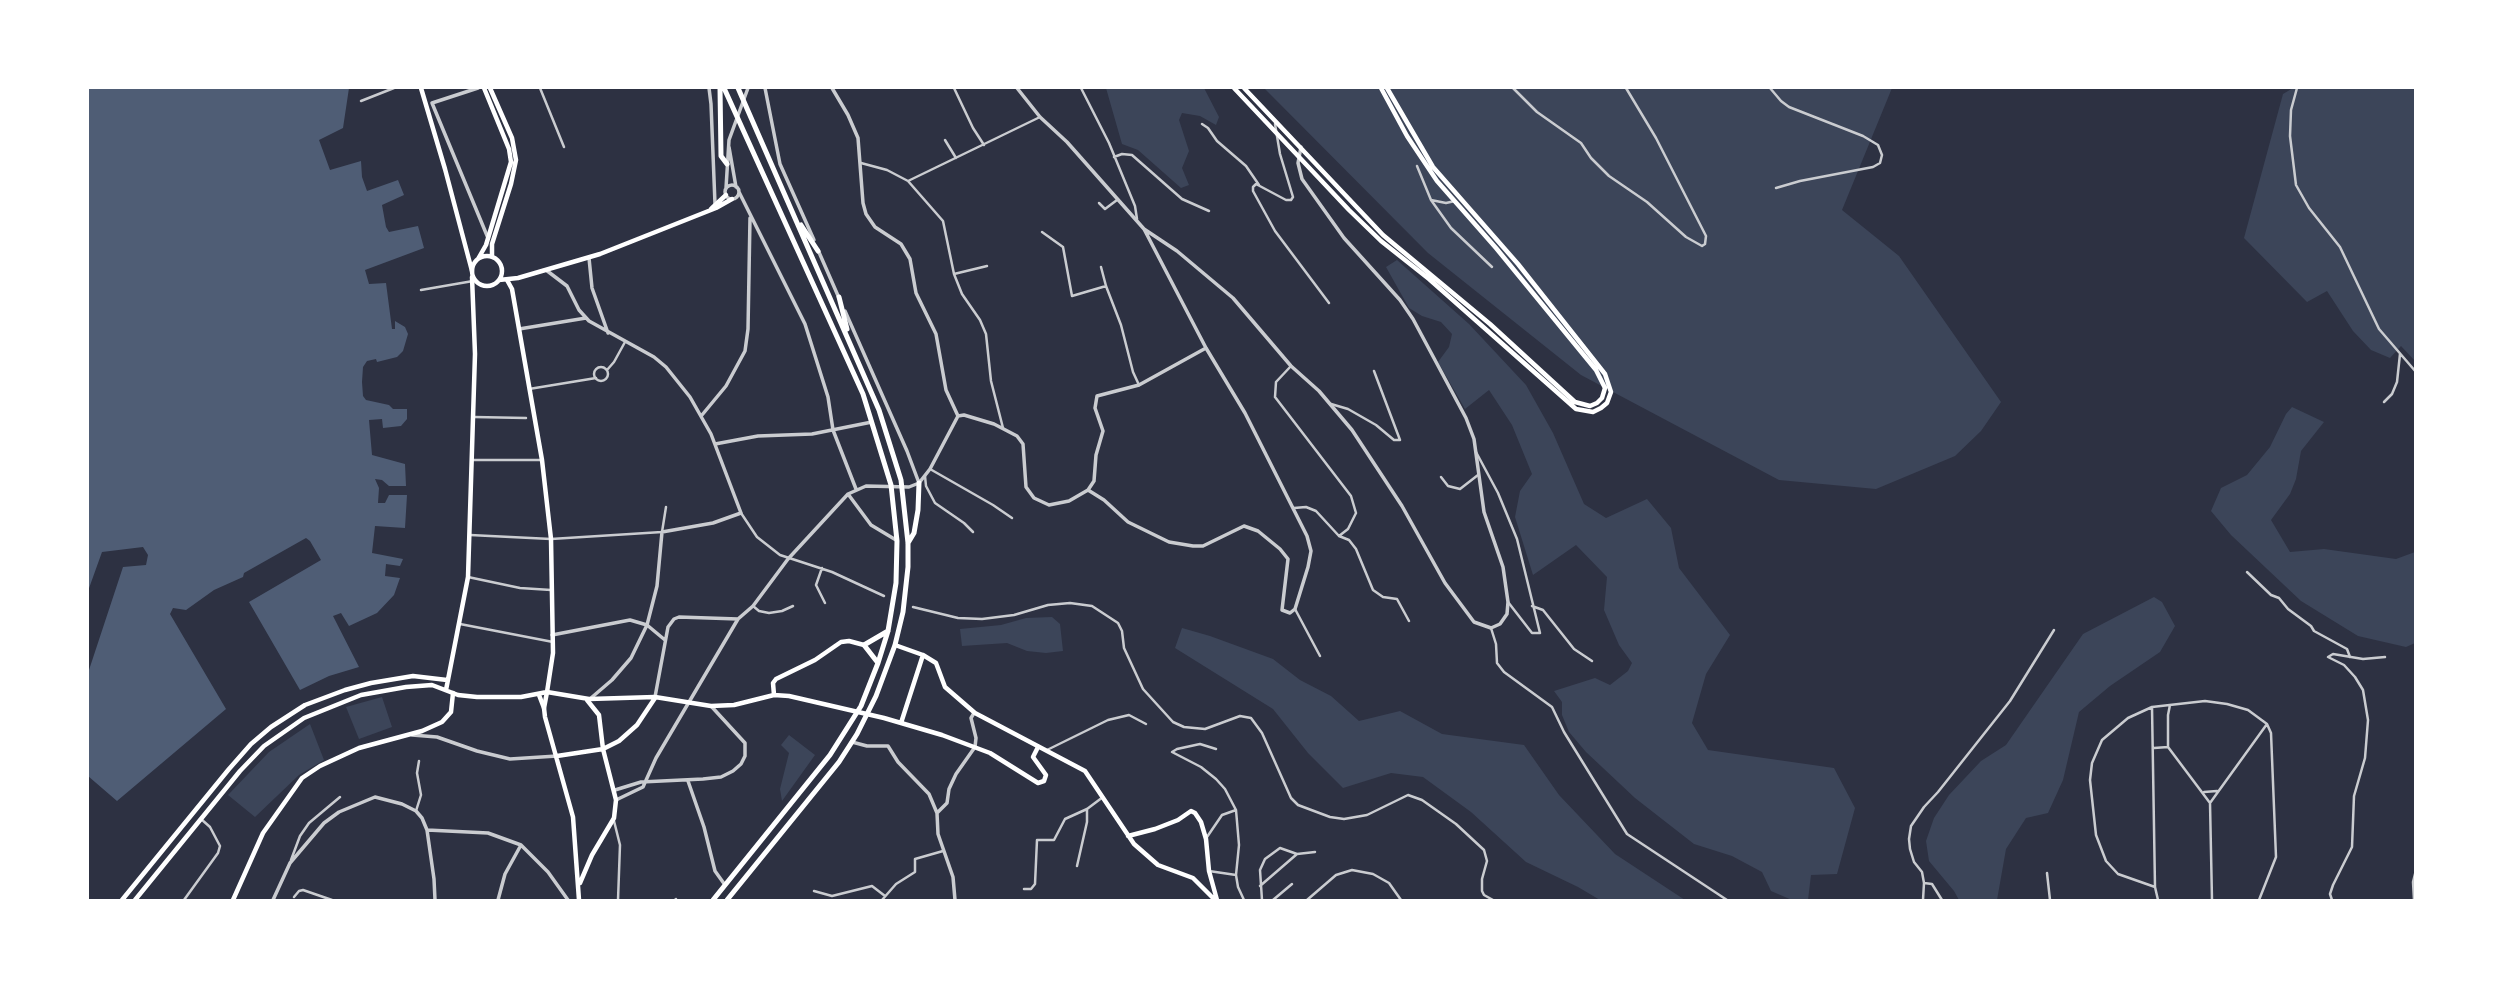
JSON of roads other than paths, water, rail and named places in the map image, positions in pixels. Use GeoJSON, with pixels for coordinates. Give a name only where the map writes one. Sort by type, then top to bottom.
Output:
{"type":"FeatureCollection","features":[{"type":"Feature","properties":{"kind":"highway"},"geometry":{"type":"LineString","coordinates":[[722,88],[721,156],[727,164]]}},
{"type":"Feature","properties":{"kind":"highway"},"geometry":{"type":"LineString","coordinates":[[713,901],[805,787],[861,706],[888,631],[896,583],[897,541],[893,493],[873,422],[849,361],[722,88]]}},
{"type":"Feature","properties":{"kind":"highway"},"geometry":{"type":"LineString","coordinates":[[727,901],[839,762],[876,696],[904,612],[908,543],[898,467],[879,410],[737,88]]}},
{"type":"Feature","properties":{"kind":"highway"},"geometry":{"type":"LineString","coordinates":[[794,216],[818,251]]}},
{"type":"Feature","properties":{"kind":"highway"},"geometry":{"type":"LineString","coordinates":[[839,297],[852,346]]}},
{"type":"Feature","properties":{"kind":"highway"},"geometry":{"type":"LineString","coordinates":[[908,543],[914,533],[919,483]]}},
{"type":"Feature","properties":{"kind":"highway"},"geometry":{"type":"LineString","coordinates":[[878,663],[864,645],[888,631]]}},
{"type":"Feature","properties":{"kind":"main road"},"geometry":{"type":"LineString","coordinates":[[421,88],[429,104],[472,276],[475,354],[468,577],[446,690]]}},
{"type":"Feature","properties":{"kind":"main road"},"geometry":{"type":"LineString","coordinates":[[472,276],[484,286],[494,285],[499,280],[502,267],[492,257],[488,238],[511,162],[509,149],[484,88]]}},
{"type":"Feature","properties":{"kind":"main road"},"geometry":{"type":"LineString","coordinates":[[472,276],[478,259],[489,246],[516,160],[512,138],[490,88]]}},
{"type":"Feature","properties":{"kind":"main road"},"geometry":{"type":"LineString","coordinates":[[1234,88],[1366,228],[1429,279],[1556,393],[1593,412],[1607,402],[1611,392],[1605,374],[1518,264],[1433,167],[1387,88]]}},
{"type":"Feature","properties":{"kind":"main road"},"geometry":{"type":"LineString","coordinates":[[1244,88],[1366,219],[1490,324],[1581,408]]}},
{"type":"Feature","properties":{"kind":"main road"},"geometry":{"type":"LineString","coordinates":[[1381,88],[1428,169],[1596,370],[1605,388],[1601,398],[1590,406],[1581,408]]}},
{"type":"Feature","properties":{"kind":"main road"},"geometry":{"type":"LineString","coordinates":[[714,207],[726,192]]}},
{"type":"Feature","properties":{"kind":"main road"},"geometry":{"type":"LineString","coordinates":[[499,280],[589,257],[646,237],[734,199]]}},
{"type":"Feature","properties":{"kind":"main road"},"geometry":{"type":"LineString","coordinates":[[478,259],[492,257]]}},
{"type":"Feature","properties":{"kind":"main road"},"geometry":{"type":"LineString","coordinates":[[507,280],[512,289],[542,460],[551,539],[553,642],[544,708]]}},
{"type":"Feature","properties":{"kind":"main road"},"geometry":{"type":"LineString","coordinates":[[1601,398],[1607,402]]}},
{"type":"Feature","properties":{"kind":"main road"},"geometry":{"type":"LineString","coordinates":[[774,695],[776,679],[815,660],[841,642],[849,640],[864,645]]}},
{"type":"Feature","properties":{"kind":"main road"},"geometry":{"type":"LineString","coordinates":[[895,645],[923,655],[938,665],[948,690],[975,713],[1085,771],[1128,836],[1148,858],[1173,872],[1193,878],[1216,901]]}},
{"type":"Feature","properties":{"kind":"main road"},"geometry":{"type":"LineString","coordinates":[[901,723],[923,655]]}},
{"type":"Feature","properties":{"kind":"main road"},"geometry":{"type":"LineString","coordinates":[[122,901],[251,744],[299,709],[345,690],[389,679],[421,676],[447,680]]}},
{"type":"Feature","properties":{"kind":"main road"},"geometry":{"type":"LineString","coordinates":[[135,901],[240,771],[264,746],[304,718],[352,697],[380,690],[425,685],[455,694],[509,697],[547,692],[588,698],[656,697],[711,706],[734,705],[774,695],[789,696],[884,718],[975,747],[1038,783],[1044,781],[1045,775],[1033,757],[1038,747]]}},
{"type":"Feature","properties":{"kind":"main road"},"geometry":{"type":"LineString","coordinates":[[233,901],[263,833],[302,778],[320,766],[359,748],[410,734],[447,719],[455,694]]}},
{"type":"Feature","properties":{"kind":"main road"},"geometry":{"type":"LineString","coordinates":[[539,695],[573,817],[579,901]]}},
{"type":"Feature","properties":{"kind":"main road"},"geometry":{"type":"LineString","coordinates":[[557,757],[603,749],[631,731],[656,697]]}},
{"type":"Feature","properties":{"kind":"main road"},"geometry":{"type":"LineString","coordinates":[[578,887],[592,855],[614,818],[616,800],[603,749],[599,715],[588,698]]}},
{"type":"Feature","properties":{"kind":"main road"},"geometry":{"type":"LineString","coordinates":[[299,709],[304,718]]}},
{"type":"Feature","properties":{"kind":"main road"},"geometry":{"type":"LineString","coordinates":[[1128,836],[1156,829],[1191,811],[1195,813],[1206,839],[1209,871],[1216,901]]}},
{"type":"Feature","properties":{"kind":"main road"},"geometry":{"type":"LineString","coordinates":[[166,845],[174,852]]}},
{"type":"Feature","properties":{"kind":"main road"},"geometry":{"type":"LineString","coordinates":[[577,855],[583,858],[592,855]]}},
{"type":"Feature","properties":{"kind":"main road"},"geometry":{"type":"LineString","coordinates":[[153,862],[160,869]]}},
{"type":"Feature","properties":{"kind":"street"},"geometry":{"type":"LineString","coordinates":[[361,101],[394,88]]}},
{"type":"Feature","properties":{"kind":"street"},"geometry":{"type":"LineString","coordinates":[[478,88],[429,104],[488,238]]}},
{"type":"Feature","properties":{"kind":"street"},"geometry":{"type":"LineString","coordinates":[[540,88],[564,147]]}},
{"type":"Feature","properties":{"kind":"street"},"geometry":{"type":"LineString","coordinates":[[709,88],[714,207]]}},
{"type":"Feature","properties":{"kind":"street"},"geometry":{"type":"LineString","coordinates":[[726,192],[730,132],[748,88]]}},
{"type":"Feature","properties":{"kind":"street"},"geometry":{"type":"LineString","coordinates":[[765,88],[780,164],[875,376],[919,483]]}},
{"type":"Feature","properties":{"kind":"street"},"geometry":{"type":"LineString","coordinates":[[832,88],[853,126],[861,163],[866,214],[875,227],[901,244],[910,259],[916,293],[936,334],[946,390],[958,416]]}},
{"type":"Feature","properties":{"kind":"street"},"geometry":{"type":"LineString","coordinates":[[954,88],[984,145]]}},
{"type":"Feature","properties":{"kind":"street"},"geometry":{"type":"LineString","coordinates":[[1017,88],[1040,117],[1138,220],[1206,348],[1245,413],[1294,508],[1311,551],[1295,609],[1290,613],[1282,610],[1288,559],[1258,531],[1244,526],[1203,546],[1169,542],[1128,523],[1104,500],[1088,490]]}},
{"type":"Feature","properties":{"kind":"street"},"geometry":{"type":"LineString","coordinates":[[1081,88],[1110,143],[1138,220]]}},
{"type":"Feature","properties":{"kind":"street"},"geometry":{"type":"LineString","coordinates":[[1513,88],[1536,112],[1581,143],[1608,176],[1647,202],[1686,237],[1702,246],[1706,244],[1706,236],[1656,138],[1626,88]]}},
{"type":"Feature","properties":{"kind":"street"},"geometry":{"type":"LineString","coordinates":[[1770,88],[1789,107],[1863,136],[1878,145],[1882,155],[1880,163],[1873,167],[1776,188]]}},
{"type":"Feature","properties":{"kind":"street"},"geometry":{"type":"LineString","coordinates":[[2297,88],[2291,110],[2290,136],[2296,185],[2309,208],[2340,247],[2379,329],[2416,372]]}},
{"type":"Feature","properties":{"kind":"street"},"geometry":{"type":"LineString","coordinates":[[908,181],[1040,117]]}},
{"type":"Feature","properties":{"kind":"street"},"geometry":{"type":"LineString","coordinates":[[1202,124],[1246,166],[1259,185],[1286,200],[1291,200],[1293,197],[1280,154],[1275,121]]}},
{"type":"Feature","properties":{"kind":"street"},"geometry":{"type":"LineString","coordinates":[[945,140],[956,158]]}},
{"type":"Feature","properties":{"kind":"street"},"geometry":{"type":"LineString","coordinates":[[728,145],[737,189],[805,324],[828,397],[833,430],[856,489]]}},
{"type":"Feature","properties":{"kind":"street"},"geometry":{"type":"LineString","coordinates":[[1301,147],[1299,171],[1316,202],[1344,238],[1400,300],[1466,418],[1474,439],[1484,512],[1503,567],[1508,601],[1504,620],[1492,628]]}},
{"type":"Feature","properties":{"kind":"street"},"geometry":{"type":"LineString","coordinates":[[1114,157],[1132,155],[1182,199],[1209,211]]}},
{"type":"Feature","properties":{"kind":"street"},"geometry":{"type":"LineString","coordinates":[[861,163],[887,170],[908,181],[943,222],[954,274],[962,294],[986,334],[991,381],[1003,429]]}},
{"type":"Feature","properties":{"kind":"street"},"geometry":{"type":"LineString","coordinates":[[1417,166],[1432,200],[1451,228],[1492,267]]}},
{"type":"Feature","properties":{"kind":"street"},"geometry":{"type":"LineString","coordinates":[[726,192],[731,185],[737,189]]}},
{"type":"Feature","properties":{"kind":"street"},"geometry":{"type":"LineString","coordinates":[[1259,185],[1254,185],[1254,191],[1275,231],[1329,303]]}},
{"type":"Feature","properties":{"kind":"street"},"geometry":{"type":"LineString","coordinates":[[715,189],[744,202]]}},
{"type":"Feature","properties":{"kind":"street"},"geometry":{"type":"LineString","coordinates":[[734,199],[737,189]]}},
{"type":"Feature","properties":{"kind":"street"},"geometry":{"type":"LineString","coordinates":[[1099,203],[1104,210],[1118,199]]}},
{"type":"Feature","properties":{"kind":"street"},"geometry":{"type":"LineString","coordinates":[[1432,200],[1446,203],[1455,201]]}},
{"type":"Feature","properties":{"kind":"street"},"geometry":{"type":"LineString","coordinates":[[702,415],[726,386],[743,358],[748,337],[750,216]]}},
{"type":"Feature","properties":{"kind":"street"},"geometry":{"type":"LineString","coordinates":[[1144,229],[1177,251],[1233,298],[1291,366],[1331,404],[1352,430],[1402,506],[1451,591],[1474,622],[1492,628]]}},
{"type":"Feature","properties":{"kind":"street"},"geometry":{"type":"LineString","coordinates":[[1042,232],[1063,247],[1072,296],[1106,286]]}},
{"type":"Feature","properties":{"kind":"street"},"geometry":{"type":"LineString","coordinates":[[589,257],[592,288],[608,333]]}},
{"type":"Feature","properties":{"kind":"street"},"geometry":{"type":"LineString","coordinates":[[954,274],[987,266]]}},
{"type":"Feature","properties":{"kind":"street"},"geometry":{"type":"LineString","coordinates":[[1101,267],[1139,384]]}},
{"type":"Feature","properties":{"kind":"street"},"geometry":{"type":"LineString","coordinates":[[546,270],[567,286],[586,318],[666,367],[702,415],[741,513],[757,537],[788,559],[859,582],[884,596]]}},
{"type":"Feature","properties":{"kind":"street"},"geometry":{"type":"LineString","coordinates":[[421,290],[472,276]]}},
{"type":"Feature","properties":{"kind":"street"},"geometry":{"type":"LineString","coordinates":[[519,329],[586,318]]}},
{"type":"Feature","properties":{"kind":"street"},"geometry":{"type":"LineString","coordinates":[[529,389],[596,378],[604,380],[607,370],[625,342]]}},
{"type":"Feature","properties":{"kind":"street"},"geometry":{"type":"LineString","coordinates":[[958,416],[970,416],[1017,436],[1023,444],[1026,487],[1039,502],[1057,505],[1088,490],[1094,481],[1096,456],[1103,431],[1095,399],[1101,394],[1139,384],[1206,348]]}},
{"type":"Feature","properties":{"kind":"street"},"geometry":{"type":"LineString","coordinates":[[2384,402],[2392,394],[2397,382],[2400,354]]}},
{"type":"Feature","properties":{"kind":"street"},"geometry":{"type":"LineString","coordinates":[[1291,366],[1276,382],[1275,397],[1351,496],[1356,513],[1348,529],[1339,536]]}},
{"type":"Feature","properties":{"kind":"street"},"geometry":{"type":"LineString","coordinates":[[596,378],[594,371],[597,368],[607,370]]}},
{"type":"Feature","properties":{"kind":"street"},"geometry":{"type":"LineString","coordinates":[[1331,404],[1348,409],[1376,425],[1394,440],[1400,440],[1374,371]]}},
{"type":"Feature","properties":{"kind":"street"},"geometry":{"type":"LineString","coordinates":[[616,800],[642,788],[652,765],[738,619],[753,606],[788,559],[848,494],[856,489],[909,487],[919,483],[930,469],[958,416]]}},
{"type":"Feature","properties":{"kind":"street"},"geometry":{"type":"LineString","coordinates":[[472,417],[526,418]]}},
{"type":"Feature","properties":{"kind":"street"},"geometry":{"type":"LineString","coordinates":[[715,443],[758,436],[812,434],[873,422]]}},
{"type":"Feature","properties":{"kind":"street"},"geometry":{"type":"LineString","coordinates":[[1476,452],[1498,493],[1517,539],[1540,631],[1536,635],[1525,625],[1508,601]]}},
{"type":"Feature","properties":{"kind":"street"},"geometry":{"type":"LineString","coordinates":[[472,460],[542,460]]}},
{"type":"Feature","properties":{"kind":"street"},"geometry":{"type":"LineString","coordinates":[[930,469],[1012,519]]}},
{"type":"Feature","properties":{"kind":"street"},"geometry":{"type":"LineString","coordinates":[[1441,477],[1448,486],[1460,489],[1478,475]]}},
{"type":"Feature","properties":{"kind":"street"},"geometry":{"type":"LineString","coordinates":[[925,476],[926,486],[935,503],[973,532]]}},
{"type":"Feature","properties":{"kind":"street"},"geometry":{"type":"LineString","coordinates":[[848,494],[871,525],[897,541]]}},
{"type":"Feature","properties":{"kind":"street"},"geometry":{"type":"LineString","coordinates":[[588,698],[612,680],[631,658],[647,625],[657,586],[666,507]]}},
{"type":"Feature","properties":{"kind":"street"},"geometry":{"type":"LineString","coordinates":[[1294,508],[1306,507],[1316,511],[1339,536],[1349,540],[1373,590],[1382,597],[1397,599],[1409,621]]}},
{"type":"Feature","properties":{"kind":"street"},"geometry":{"type":"LineString","coordinates":[[470,535],[551,539],[662,532],[713,523],[741,513]]}},
{"type":"Feature","properties":{"kind":"street"},"geometry":{"type":"LineString","coordinates":[[821,568],[816,585],[825,603]]}},
{"type":"Feature","properties":{"kind":"street"},"geometry":{"type":"LineString","coordinates":[[2247,572],[2314,631],[2347,649],[2350,657]]}},
{"type":"Feature","properties":{"kind":"street"},"geometry":{"type":"LineString","coordinates":[[468,577],[520,588],[552,590]]}},
{"type":"Feature","properties":{"kind":"street"},"geometry":{"type":"LineString","coordinates":[[913,607],[958,618],[982,619],[1014,615],[1048,605],[1070,603],[1092,606],[1118,623],[1125,648],[1143,689],[1173,722],[1184,727],[1205,729],[1240,716],[1251,718],[1262,733],[1291,798],[1298,805],[1330,817],[1344,819],[1367,815],[1408,795],[1422,800],[1457,824],[1484,850],[1487,861],[1482,891],[1493,901]]}},
{"type":"Feature","properties":{"kind":"street"},"geometry":{"type":"LineString","coordinates":[[753,606],[759,611],[769,613],[793,606]]}},
{"type":"Feature","properties":{"kind":"street"},"geometry":{"type":"LineString","coordinates":[[1532,606],[1543,610],[1574,649],[1592,661]]}},
{"type":"Feature","properties":{"kind":"street"},"geometry":{"type":"LineString","coordinates":[[1295,609],[1320,656]]}},
{"type":"Feature","properties":{"kind":"street"},"geometry":{"type":"LineString","coordinates":[[656,697],[670,622],[679,617],[738,619]]}},
{"type":"Feature","properties":{"kind":"street"},"geometry":{"type":"LineString","coordinates":[[727,619],[733,627]]}},
{"type":"Feature","properties":{"kind":"street"},"geometry":{"type":"LineString","coordinates":[[552,635],[630,620],[647,625],[666,640]]}},
{"type":"Feature","properties":{"kind":"street"},"geometry":{"type":"LineString","coordinates":[[459,624],[553,642]]}},
{"type":"Feature","properties":{"kind":"street"},"geometry":{"type":"LineString","coordinates":[[1492,628],[1497,663],[1504,672],[1552,707],[1564,733],[1628,834],[1727,901]]}},
{"type":"Feature","properties":{"kind":"street"},"geometry":{"type":"LineString","coordinates":[[1923,901],[1924,883],[1910,849],[1911,826],[2010,701],[2054,630]]}},
{"type":"Feature","properties":{"kind":"street"},"geometry":{"type":"LineString","coordinates":[[2332,901],[2330,894],[2333,885],[2352,850],[2354,796],[2368,735],[2363,690],[2344,665],[2328,657],[2333,654],[2363,659],[2385,657]]}},
{"type":"Feature","properties":{"kind":"street"},"geometry":{"type":"LineString","coordinates":[[2155,887],[2118,874],[2106,861],[2096,835],[2090,780],[2092,763],[2102,740],[2128,718],[2152,707],[2217,702],[2248,710],[2267,724],[2273,747],[2276,857],[2259,901]]}},
{"type":"Feature","properties":{"kind":"street"},"geometry":{"type":"LineString","coordinates":[[2171,705],[2168,715],[2168,747],[2210,803]]}},
{"type":"Feature","properties":{"kind":"street"},"geometry":{"type":"LineString","coordinates":[[615,790],[645,782],[688,780],[727,774],[741,764],[747,748],[741,737],[711,706]]}},
{"type":"Feature","properties":{"kind":"street"},"geometry":{"type":"LineString","coordinates":[[2152,707],[2155,887],[2158,901]]}},
{"type":"Feature","properties":{"kind":"street"},"geometry":{"type":"LineString","coordinates":[[937,813],[947,803],[949,789],[975,747],[976,738],[971,719],[975,713]]}},
{"type":"Feature","properties":{"kind":"street"},"geometry":{"type":"LineString","coordinates":[[1045,750],[1108,720],[1129,716],[1146,724]]}},
{"type":"Feature","properties":{"kind":"street"},"geometry":{"type":"LineString","coordinates":[[2213,901],[2210,803],[2267,724]]}},
{"type":"Feature","properties":{"kind":"street"},"geometry":{"type":"LineString","coordinates":[[410,734],[437,737],[510,759],[557,757]]}},
{"type":"Feature","properties":{"kind":"street"},"geometry":{"type":"LineString","coordinates":[[852,742],[867,746],[888,746],[898,762],[929,794],[937,813],[938,834],[953,877],[955,901]]}},
{"type":"Feature","properties":{"kind":"street"},"geometry":{"type":"LineString","coordinates":[[1216,748],[1200,744],[1172,752],[1201,767],[1226,789],[1236,810],[1239,838],[1236,874],[1244,901]]}},
{"type":"Feature","properties":{"kind":"street"},"geometry":{"type":"LineString","coordinates":[[2154,748],[2168,747]]}},
{"type":"Feature","properties":{"kind":"street"},"geometry":{"type":"LineString","coordinates":[[416,811],[421,794],[417,773],[419,761]]}},
{"type":"Feature","properties":{"kind":"street"},"geometry":{"type":"LineString","coordinates":[[688,780],[715,871],[725,885]]}},
{"type":"Feature","properties":{"kind":"street"},"geometry":{"type":"LineString","coordinates":[[2200,791],[2217,791]]}},
{"type":"Feature","properties":{"kind":"street"},"geometry":{"type":"LineString","coordinates":[[273,901],[300,836],[309,823],[340,797]]}},
{"type":"Feature","properties":{"kind":"street"},"geometry":{"type":"LineString","coordinates":[[290,863],[324,823],[362,801],[375,797],[389,800],[416,811],[427,830],[435,901]]}},
{"type":"Feature","properties":{"kind":"street"},"geometry":{"type":"LineString","coordinates":[[1024,889],[1031,889],[1035,884],[1037,840],[1054,840],[1065,819],[1087,809],[1103,797]]}},
{"type":"Feature","properties":{"kind":"street"},"geometry":{"type":"LineString","coordinates":[[1077,866],[1087,822],[1087,809]]}},
{"type":"Feature","properties":{"kind":"street"},"geometry":{"type":"LineString","coordinates":[[1206,839],[1222,815],[1236,810]]}},
{"type":"Feature","properties":{"kind":"street"},"geometry":{"type":"LineString","coordinates":[[614,818],[620,845],[618,901]]}},
{"type":"Feature","properties":{"kind":"street"},"geometry":{"type":"LineString","coordinates":[[184,901],[218,853],[220,846],[210,827],[201,819]]}},
{"type":"Feature","properties":{"kind":"street"},"geometry":{"type":"LineString","coordinates":[[427,830],[488,832],[521,845],[548,872],[568,901]]}},
{"type":"Feature","properties":{"kind":"street"},"geometry":{"type":"LineString","coordinates":[[498,901],[505,874],[521,845]]}},
{"type":"Feature","properties":{"kind":"street"},"geometry":{"type":"LineString","coordinates":[[1262,901],[1261,865],[1275,850],[1280,848],[1297,853],[1315,852]]}},
{"type":"Feature","properties":{"kind":"street"},"geometry":{"type":"LineString","coordinates":[[882,901],[901,880],[915,872],[915,859],[943,851]]}},
{"type":"Feature","properties":{"kind":"street"},"geometry":{"type":"LineString","coordinates":[[1260,886],[1297,853]]}},
{"type":"Feature","properties":{"kind":"street"},"geometry":{"type":"LineString","coordinates":[[1307,901],[1336,875],[1352,870],[1374,874],[1390,883],[1401,901]]}},
{"type":"Feature","properties":{"kind":"street"},"geometry":{"type":"LineString","coordinates":[[2414,901],[2413,882],[2416,870]]}},
{"type":"Feature","properties":{"kind":"street"},"geometry":{"type":"LineString","coordinates":[[1209,871],[1236,874]]}},
{"type":"Feature","properties":{"kind":"street"},"geometry":{"type":"LineString","coordinates":[[2047,873],[2050,901]]}},
{"type":"Feature","properties":{"kind":"street"},"geometry":{"type":"LineString","coordinates":[[1924,883],[1932,884],[1941,901]]}},
{"type":"Feature","properties":{"kind":"street"},"geometry":{"type":"LineString","coordinates":[[1273,901],[1292,884]]}},
{"type":"Feature","properties":{"kind":"street"},"geometry":{"type":"LineString","coordinates":[[814,891],[832,896],[872,886],[885,896]]}},
{"type":"Feature","properties":{"kind":"street"},"geometry":{"type":"LineString","coordinates":[[294,897],[303,890],[332,901]]}}]}
